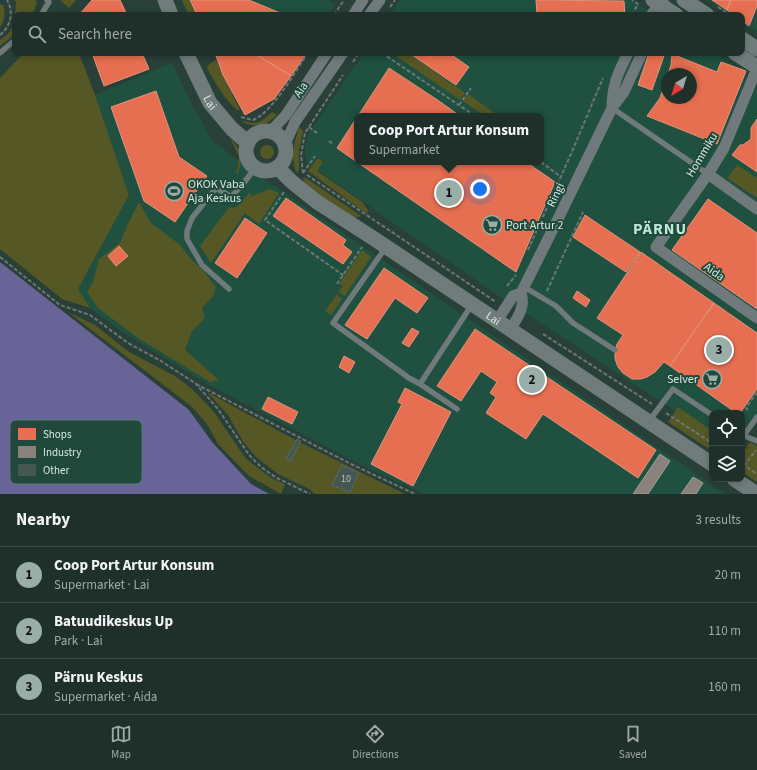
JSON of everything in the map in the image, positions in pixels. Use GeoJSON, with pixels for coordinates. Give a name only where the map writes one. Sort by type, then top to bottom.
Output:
{"type":"FeatureCollection","features":[{"type":"Feature","properties":{"kind":"street"},"geometry":{"type":"LineString","coordinates":[[165,0],[170,12]]}},
{"type":"Feature","properties":{"kind":"street"},"geometry":{"type":"LineString","coordinates":[[355,12],[364,0]]}},
{"type":"Feature","properties":{"kind":"street"},"geometry":{"type":"LineString","coordinates":[[372,12],[380,0]]}},
{"type":"Feature","properties":{"kind":"street"},"geometry":{"type":"LineString","coordinates":[[684,0],[702,12]]}},
{"type":"Feature","properties":{"kind":"street"},"geometry":{"type":"LineString","coordinates":[[657,7],[669,12]]}},
{"type":"Feature","properties":{"kind":"street"},"geometry":{"type":"LineString","coordinates":[[745,40],[757,48]]}},
{"type":"Feature","properties":{"kind":"street","name":"Lai"},"geometry":{"type":"LineString","coordinates":[[187,56],[210,103],[228,124],[248,143]]}},
{"type":"Feature","properties":{"kind":"street","name":"Aia"},"geometry":{"type":"LineString","coordinates":[[270,132],[286,114],[325,56]]}},
{"type":"Feature","properties":{"kind":"street","name":"Aia"},"geometry":{"type":"LineString","coordinates":[[285,144],[295,122],[341,56]]}},
{"type":"Feature","properties":{"kind":"street","name":"Ringi"},"geometry":{"type":"LineString","coordinates":[[612,108],[614,82],[627,56]]}},
{"type":"Feature","properties":{"kind":"street","name":"Ringi"},"geometry":{"type":"LineString","coordinates":[[510,330],[523,305],[523,290],[612,108],[624,92],[641,56]]}},
{"type":"Feature","properties":{"kind":"street"},"geometry":{"type":"LineString","coordinates":[[740,56],[757,67]]}},
{"type":"Feature","properties":{"kind":"street","name":"Hommiku"},"geometry":{"type":"LineString","coordinates":[[656,247],[708,174],[724,148],[757,67]]}},
{"type":"Feature","properties":{"kind":"street"},"geometry":{"type":"LineString","coordinates":[[265,131],[270,132],[279,136],[285,144],[286,155],[285,160],[278,168],[267,171],[255,168],[251,164],[247,154],[248,143],[255,135],[265,131]]}},
{"type":"Feature","properties":{"kind":"street","name":"Lai"},"geometry":{"type":"LineString","coordinates":[[278,168],[292,182],[317,202],[709,462]]}},
{"type":"Feature","properties":{"kind":"street"},"geometry":{"type":"LineString","coordinates":[[708,174],[757,209]]}},
{"type":"Feature","properties":{"kind":"street","name":"Aida"},"geometry":{"type":"LineString","coordinates":[[656,247],[757,318]]}},
{"type":"Feature","properties":{"kind":"street","name":"Ringi"},"geometry":{"type":"LineString","coordinates":[[497,321],[513,296],[523,290]]}},
{"type":"Feature","properties":{"kind":"street"},"geometry":{"type":"LineString","coordinates":[[739,482],[757,494]]}},
{"type":"Feature","properties":{"kind":"lane"},"geometry":{"type":"LineString","coordinates":[[43,12],[49,2],[47,0]]}},
{"type":"Feature","properties":{"kind":"lane"},"geometry":{"type":"LineString","coordinates":[[0,53],[12,43]]}},
{"type":"Feature","properties":{"kind":"lane"},"geometry":{"type":"LineString","coordinates":[[612,108],[708,174]]}},
{"type":"Feature","properties":{"kind":"lane"},"geometry":{"type":"LineString","coordinates":[[229,289],[202,265],[187,239],[187,230],[192,218],[216,188],[232,196],[255,168]]}},
{"type":"Feature","properties":{"kind":"lane"},"geometry":{"type":"LineString","coordinates":[[386,247],[333,323],[409,378],[457,409]]}},
{"type":"Feature","properties":{"kind":"lane"},"geometry":{"type":"LineString","coordinates":[[523,290],[543,298],[556,306],[573,324],[615,350]]}},
{"type":"Feature","properties":{"kind":"lane"},"geometry":{"type":"LineString","coordinates":[[420,384],[472,304]]}},
{"type":"Feature","properties":{"kind":"lane"},"geometry":{"type":"LineString","coordinates":[[649,422],[673,389],[709,413]]}},
{"type":"Feature","properties":{"kind":"lane"},"geometry":{"type":"LineString","coordinates":[[745,432],[757,417]]}},
{"type":"Feature","properties":{"kind":"lane"},"geometry":{"type":"LineString","coordinates":[[745,437],[757,441]]}},
{"type":"Feature","properties":{"kind":"path"},"geometry":{"type":"LineString","coordinates":[[0,35],[8,26],[11,16],[10,5],[7,0]]}},
{"type":"Feature","properties":{"kind":"path"},"geometry":{"type":"LineString","coordinates":[[336,12],[344,0]]}},
{"type":"Feature","properties":{"kind":"path"},"geometry":{"type":"LineString","coordinates":[[632,0],[638,4],[634,12]]}},
{"type":"Feature","properties":{"kind":"path"},"geometry":{"type":"LineString","coordinates":[[240,117],[253,120],[263,115],[279,96],[306,56]]}},
{"type":"Feature","properties":{"kind":"path"},"geometry":{"type":"LineString","coordinates":[[350,65],[357,56]]}},
{"type":"Feature","properties":{"kind":"path"},"geometry":{"type":"LineString","coordinates":[[386,56],[471,113]]}},
{"type":"Feature","properties":{"kind":"path"},"geometry":{"type":"LineString","coordinates":[[346,71],[309,127],[302,144],[301,155],[303,173],[496,302]]}},
{"type":"Feature","properties":{"kind":"path"},"geometry":{"type":"LineString","coordinates":[[526,255],[604,77]]}},
{"type":"Feature","properties":{"kind":"path"},"geometry":{"type":"LineString","coordinates":[[459,105],[471,88]]}},
{"type":"Feature","properties":{"kind":"path"},"geometry":{"type":"LineString","coordinates":[[309,127],[317,133]]}},
{"type":"Feature","properties":{"kind":"path"},"geometry":{"type":"LineString","coordinates":[[329,141],[333,144],[329,146]]}},
{"type":"Feature","properties":{"kind":"path"},"geometry":{"type":"LineString","coordinates":[[303,173],[315,156]]}},
{"type":"Feature","properties":{"kind":"path"},"geometry":{"type":"LineString","coordinates":[[544,164],[561,176]]}},
{"type":"Feature","properties":{"kind":"path"},"geometry":{"type":"LineString","coordinates":[[284,192],[265,220],[343,275]]}},
{"type":"Feature","properties":{"kind":"path"},"geometry":{"type":"LineString","coordinates":[[543,298],[583,212]]}},
{"type":"Feature","properties":{"kind":"path"},"geometry":{"type":"LineString","coordinates":[[337,284],[363,246]]}},
{"type":"Feature","properties":{"kind":"path"},"geometry":{"type":"LineString","coordinates":[[0,257],[60,304],[90,314],[128,343],[161,360],[195,384],[353,466],[415,494]]}},
{"type":"Feature","properties":{"kind":"path"},"geometry":{"type":"LineString","coordinates":[[538,330],[709,440]]}},
{"type":"Feature","properties":{"kind":"path"},"geometry":{"type":"LineString","coordinates":[[195,384],[218,409],[249,455],[261,467],[275,477],[310,494]]}},
{"type":"Feature","properties":{"kind":"path"},"geometry":{"type":"LineString","coordinates":[[748,410],[746,408],[757,392]]}},
{"type":"Feature","properties":{"kind":"path"},"geometry":{"type":"LineString","coordinates":[[745,463],[756,450]]}},
{"type":"Feature","properties":{"kind":"path"},"geometry":{"type":"LineString","coordinates":[[745,466],[757,474]]}},
{"type":"Feature","properties":{"kind":"shaded area"},"geometry":{"type":"Polygon","coordinates":[[[14,0],[36,0],[37,3],[33,12],[15,12],[16,2],[14,0]]]}},
{"type":"Feature","properties":{"kind":"shaded area"},"geometry":{"type":"Polygon","coordinates":[[[60,0],[76,0],[69,8],[60,0]]]}},
{"type":"Feature","properties":{"kind":"shaded area"},"geometry":{"type":"Polygon","coordinates":[[[181,0],[329,0],[335,5],[330,12],[187,12],[181,0]]]}},
{"type":"Feature","properties":{"kind":"shaded area"},"geometry":{"type":"Polygon","coordinates":[[[182,0],[189,0],[195,12],[188,12],[182,0]]]}},
{"type":"Feature","properties":{"kind":"shaded area"},"geometry":{"type":"Polygon","coordinates":[[[400,0],[630,0],[649,12],[392,12],[400,0]]]}},
{"type":"Feature","properties":{"kind":"shaded area"},"geometry":{"type":"Polygon","coordinates":[[[707,0],[757,0],[757,31],[745,24],[745,12],[726,12],[707,0]]]}},
{"type":"Feature","properties":{"kind":"shaded area"},"geometry":{"type":"Polygon","coordinates":[[[0,4],[4,6],[4,20],[0,27],[0,4]]]}},
{"type":"Feature","properties":{"kind":"shaded area"},"geometry":{"type":"Polygon","coordinates":[[[12,26],[12,36],[0,46],[0,40],[12,26]]]}},
{"type":"Feature","properties":{"kind":"shaded area"},"geometry":{"type":"Polygon","coordinates":[[[21,56],[80,56],[129,195],[78,289],[90,308],[62,299],[0,249],[0,78],[21,56]]]}},
{"type":"Feature","properties":{"kind":"shaded area"},"geometry":{"type":"Polygon","coordinates":[[[362,56],[719,56],[747,74],[726,142],[753,81],[757,84],[757,417],[745,434],[745,410],[709,410],[709,433],[493,292],[307,163],[305,147],[309,132],[362,56]]]}},
{"type":"Feature","properties":{"kind":"shaded area"},"geometry":{"type":"Polygon","coordinates":[[[396,56],[412,56],[465,93],[460,100],[396,56]]]}},
{"type":"Feature","properties":{"kind":"shaded area"},"geometry":{"type":"Polygon","coordinates":[[[216,60],[240,110],[237,110],[224,96],[207,68],[208,65],[216,60]]]}},
{"type":"Feature","properties":{"kind":"shaded area"},"geometry":{"type":"Polygon","coordinates":[[[172,63],[191,103],[213,141],[251,170],[725,494],[424,494],[369,469],[205,383],[121,331],[90,308],[78,289],[129,195],[95,95],[172,63]]]}},
{"type":"Feature","properties":{"kind":"shaded area"},"geometry":{"type":"Polygon","coordinates":[[[468,94],[495,113],[481,113],[463,101],[468,94]]]}},
{"type":"Feature","properties":{"kind":"shaded area"},"geometry":{"type":"Polygon","coordinates":[[[272,112],[277,115],[265,124],[253,125],[242,122],[259,122],[272,112]]]}},
{"type":"Feature","properties":{"kind":"shaded area"},"geometry":{"type":"Polygon","coordinates":[[[299,127],[303,131],[299,151],[299,170],[297,173],[293,162],[293,156],[294,144],[299,127]]]}},
{"type":"Feature","properties":{"kind":"shaded area"},"geometry":{"type":"Polygon","coordinates":[[[230,138],[237,146],[240,155],[238,174],[236,173],[239,156],[230,138]]]}},
{"type":"Feature","properties":{"kind":"shaded area"},"geometry":{"type":"Polygon","coordinates":[[[267,145],[272,147],[274,152],[272,157],[267,159],[262,157],[260,152],[262,147],[267,145]]]}},
{"type":"Feature","properties":{"kind":"shaded area"},"geometry":{"type":"Polygon","coordinates":[[[318,158],[323,162],[317,171],[362,202],[368,210],[367,214],[308,171],[318,158]]]}},
{"type":"Feature","properties":{"kind":"shaded area"},"geometry":{"type":"Polygon","coordinates":[[[737,165],[757,178],[757,198],[727,178],[737,165]]]}},
{"type":"Feature","properties":{"kind":"shaded area"},"geometry":{"type":"Polygon","coordinates":[[[303,178],[306,178],[361,216],[354,218],[344,213],[304,183],[303,178]]]}},
{"type":"Feature","properties":{"kind":"shaded area"},"geometry":{"type":"Polygon","coordinates":[[[269,189],[279,193],[259,224],[245,213],[211,263],[200,246],[229,207],[232,208],[238,206],[249,193],[252,196],[269,189]]]}},
{"type":"Feature","properties":{"kind":"shaded area"},"geometry":{"type":"Polygon","coordinates":[[[139,202],[151,223],[179,244],[192,260],[203,270],[216,287],[214,295],[202,308],[205,318],[192,331],[185,350],[219,380],[210,382],[138,338],[98,308],[87,292],[93,282],[99,259],[120,243],[139,202]]]}},
{"type":"Feature","properties":{"kind":"shaded area"},"geometry":{"type":"Polygon","coordinates":[[[362,250],[371,257],[345,296],[338,292],[343,286],[339,284],[362,250]]]}},
{"type":"Feature","properties":{"kind":"shaded area"},"geometry":{"type":"Polygon","coordinates":[[[0,262],[189,410],[212,442],[251,484],[269,494],[0,494],[0,262]]]}},
{"type":"Feature","properties":{"kind":"shaded area"},"geometry":{"type":"Polygon","coordinates":[[[337,294],[342,299],[331,315],[325,311],[337,294]]]}},
{"type":"Feature","properties":{"kind":"shaded area"},"geometry":{"type":"Polygon","coordinates":[[[68,312],[95,325],[129,352],[175,376],[192,389],[214,412],[246,459],[271,478],[285,484],[281,494],[249,476],[218,444],[207,424],[191,406],[68,312]]]}},
{"type":"Feature","properties":{"kind":"shaded area"},"geometry":{"type":"Polygon","coordinates":[[[207,392],[299,442],[405,494],[315,494],[309,489],[278,474],[256,457],[244,443],[228,415],[207,392]]]}},
{"type":"Feature","properties":{"kind":"shaded area"},"geometry":{"type":"Polygon","coordinates":[[[678,407],[709,429],[709,449],[668,422],[678,407]]]}},
{"type":"Feature","properties":{"kind":"shaded area"},"geometry":{"type":"Polygon","coordinates":[[[750,442],[757,446],[757,482],[745,474],[745,450],[750,442]]]}},
{"type":"Feature","properties":{"kind":"building: Shops"},"geometry":{"type":"Polygon","coordinates":[[[92,0],[120,0],[126,12],[82,12],[92,0]]]}},
{"type":"Feature","properties":{"kind":"building: Shops"},"geometry":{"type":"Polygon","coordinates":[[[190,0],[249,0],[278,12],[196,12],[190,0]]]}},
{"type":"Feature","properties":{"kind":"building: Shops"},"geometry":{"type":"Polygon","coordinates":[[[536,0],[624,1],[625,12],[537,12],[536,0]]]}},
{"type":"Feature","properties":{"kind":"building: Shops"},"geometry":{"type":"Polygon","coordinates":[[[712,0],[731,0],[727,10],[712,0]]]}},
{"type":"Feature","properties":{"kind":"building: Shops"},"geometry":{"type":"Polygon","coordinates":[[[731,0],[757,0],[757,6],[749,26],[745,23],[745,12],[730,12],[727,10],[731,0]]]}},
{"type":"Feature","properties":{"kind":"building: Shops"},"geometry":{"type":"Polygon","coordinates":[[[93,56],[143,56],[149,69],[104,86],[93,56]]]}},
{"type":"Feature","properties":{"kind":"building: Shops"},"geometry":{"type":"Polygon","coordinates":[[[216,56],[259,56],[291,76],[274,99],[245,115],[223,75],[216,56]]]}},
{"type":"Feature","properties":{"kind":"building: Shops"},"geometry":{"type":"Polygon","coordinates":[[[259,56],[305,56],[291,76],[259,56]]]}},
{"type":"Feature","properties":{"kind":"building: Shops"},"geometry":{"type":"Polygon","coordinates":[[[413,56],[453,56],[469,67],[456,85],[413,56]]]}},
{"type":"Feature","properties":{"kind":"building: Shops"},"geometry":{"type":"Polygon","coordinates":[[[648,56],[664,56],[652,90],[638,85],[648,56]]]}},
{"type":"Feature","properties":{"kind":"building: Shops"},"geometry":{"type":"Polygon","coordinates":[[[672,56],[677,56],[717,72],[721,62],[746,71],[717,144],[647,116],[661,95],[661,104],[697,104],[697,68],[670,68],[672,56]]]}},
{"type":"Feature","properties":{"kind":"building: Shops"},"geometry":{"type":"Polygon","coordinates":[[[389,68],[456,113],[360,113],[389,68]]]}},
{"type":"Feature","properties":{"kind":"building: Shops"},"geometry":{"type":"Polygon","coordinates":[[[156,91],[179,157],[207,176],[175,222],[144,201],[111,107],[156,91]]]}},
{"type":"Feature","properties":{"kind":"building: Shops"},"geometry":{"type":"Polygon","coordinates":[[[757,119],[757,172],[732,155],[740,145],[743,145],[751,139],[751,128],[757,119]]]}},
{"type":"Feature","properties":{"kind":"building: Shops","name":"Port Artur 2"},"geometry":{"type":"Polygon","coordinates":[[[354,122],[354,160],[337,148],[354,122]]]}},
{"type":"Feature","properties":{"kind":"building: Shops","name":"Port Artur 2"},"geometry":{"type":"Polygon","coordinates":[[[361,165],[530,165],[555,182],[516,272],[361,165]]]}},
{"type":"Feature","properties":{"kind":"building: Shops"},"geometry":{"type":"Polygon","coordinates":[[[286,198],[346,240],[343,245],[352,252],[343,264],[273,216],[286,198]]]}},
{"type":"Feature","properties":{"kind":"building: Shops"},"geometry":{"type":"Polygon","coordinates":[[[708,199],[757,233],[757,309],[672,250],[708,199]]]}},
{"type":"Feature","properties":{"kind":"building: Shops"},"geometry":{"type":"Polygon","coordinates":[[[585,215],[640,252],[626,272],[573,237],[585,215]]]}},
{"type":"Feature","properties":{"kind":"building: Shops"},"geometry":{"type":"Polygon","coordinates":[[[245,218],[267,233],[237,278],[215,263],[245,218]]]}},
{"type":"Feature","properties":{"kind":"building: Shops"},"geometry":{"type":"Polygon","coordinates":[[[119,246],[128,256],[116,266],[108,256],[119,246]]]}},
{"type":"Feature","properties":{"kind":"building: Shops"},"geometry":{"type":"Polygon","coordinates":[[[641,252],[714,303],[670,366],[664,362],[655,372],[647,377],[632,379],[623,373],[618,367],[615,359],[617,344],[623,335],[597,318],[641,252]]]}},
{"type":"Feature","properties":{"kind":"building: Shops"},"geometry":{"type":"Polygon","coordinates":[[[384,268],[428,298],[417,313],[395,298],[367,339],[345,325],[384,268]]]}},
{"type":"Feature","properties":{"kind":"building: Shops"},"geometry":{"type":"Polygon","coordinates":[[[577,291],[590,300],[586,307],[573,298],[577,291]]]}},
{"type":"Feature","properties":{"kind":"building: Shops"},"geometry":{"type":"Polygon","coordinates":[[[714,303],[757,333],[757,389],[742,410],[732,410],[670,366],[714,303]]]}},
{"type":"Feature","properties":{"kind":"building: Shops"},"geometry":{"type":"Polygon","coordinates":[[[412,328],[419,332],[409,347],[402,343],[412,328]]]}},
{"type":"Feature","properties":{"kind":"building: Shops"},"geometry":{"type":"Polygon","coordinates":[[[475,329],[656,450],[638,478],[543,414],[526,439],[486,413],[496,397],[490,393],[497,382],[481,371],[461,401],[437,386],[475,329]]]}},
{"type":"Feature","properties":{"kind":"building: Shops"},"geometry":{"type":"Polygon","coordinates":[[[344,356],[355,362],[349,373],[339,367],[344,356]]]}},
{"type":"Feature","properties":{"kind":"building: Shops"},"geometry":{"type":"Polygon","coordinates":[[[405,388],[451,412],[413,486],[371,464],[402,404],[398,402],[405,388]]]}},
{"type":"Feature","properties":{"kind":"building: Shops"},"geometry":{"type":"Polygon","coordinates":[[[268,397],[298,412],[292,424],[262,409],[268,397]]]}},
{"type":"Feature","properties":{"kind":"building: Industry"},"geometry":{"type":"Polygon","coordinates":[[[660,454],[670,461],[648,494],[633,494],[660,454]]]}},
{"type":"Feature","properties":{"kind":"building: Industry"},"geometry":{"type":"Polygon","coordinates":[[[693,477],[703,483],[696,494],[681,494],[693,477]]]}},
{"type":"Feature","properties":{"kind":"building: Other"},"geometry":{"type":"Polygon","coordinates":[[[297,439],[301,441],[290,462],[286,459],[297,439]]]}},
{"type":"Feature","properties":{"kind":"building: Other"},"geometry":{"type":"Polygon","coordinates":[[[342,465],[359,473],[350,493],[332,485],[342,465]]]}},
{"type":"Feature","properties":{"kind":"place","name":"OKOK Vaba Aja Keskus"},"geometry":{"type":"Point","coordinates":[174,191]}},
{"type":"Feature","properties":{"kind":"place","name":"Coop Port Artur Konsum"},"geometry":{"type":"Point","coordinates":[449,193]}},
{"type":"Feature","properties":{"kind":"place","name":"Port Artur 2"},"geometry":{"type":"Point","coordinates":[492,225]}},
{"type":"Feature","properties":{"kind":"place","name":"Pärnu Keskus"},"geometry":{"type":"Point","coordinates":[719,350]}},
{"type":"Feature","properties":{"kind":"place","name":"Selver"},"geometry":{"type":"Point","coordinates":[712,379]}},
{"type":"Feature","properties":{"kind":"place","name":"Batuudikeskus Up"},"geometry":{"type":"Point","coordinates":[532,380]}},
{"type":"Feature","properties":{"kind":"district","name":"PÄRNU"},"geometry":{"type":"Point","coordinates":[660,229]}}]}
